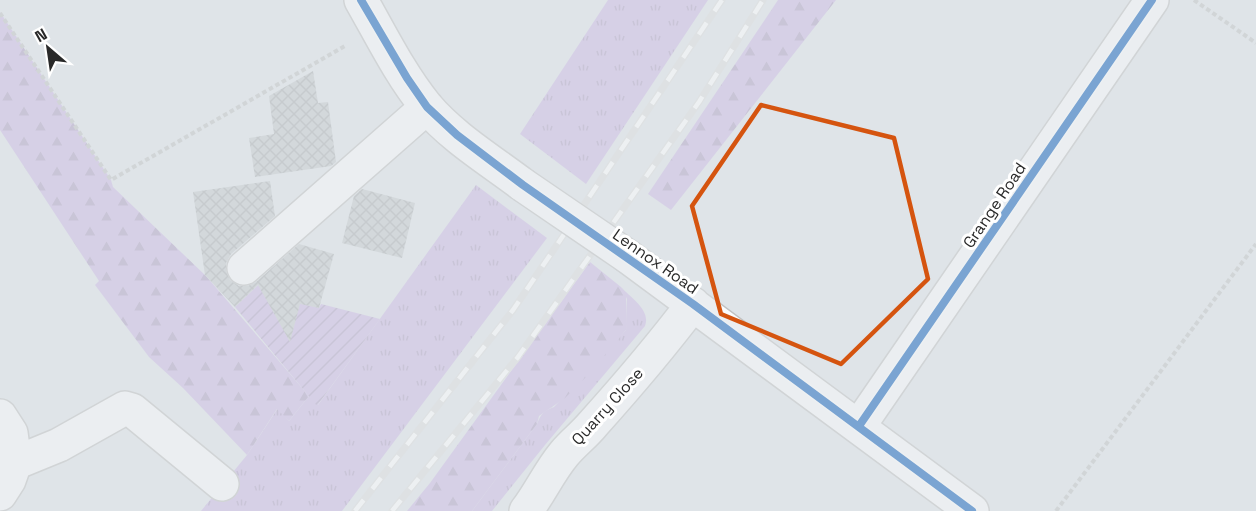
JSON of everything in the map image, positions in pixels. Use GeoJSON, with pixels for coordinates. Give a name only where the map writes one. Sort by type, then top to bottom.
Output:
{"type":"FeatureCollection","features":[{"type":"Feature","properties":{"kind":"street","name":"Lennox Road"},"geometry":{"type":"LineString","coordinates":[[361,0],[427,107],[456,135],[523,185],[693,304],[972,511]]}},
{"type":"Feature","properties":{"kind":"street","name":"Grange Road"},"geometry":{"type":"LineString","coordinates":[[859,426],[1152,0]]}},
{"type":"Feature","properties":{"kind":"street"},"geometry":{"type":"LineString","coordinates":[[244,268],[427,107]]}},
{"type":"Feature","properties":{"kind":"street","name":"Quarry Close"},"geometry":{"type":"LineString","coordinates":[[526,511],[548,474],[566,451],[593,424],[693,304]]}},
{"type":"Feature","properties":{"kind":"street"},"geometry":{"type":"LineString","coordinates":[[15,463],[59,445],[128,408],[222,484]]}},
{"type":"Feature","properties":{"kind":"street"},"geometry":{"type":"LineString","coordinates":[[0,416],[11,433],[15,463],[9,480],[0,494]]}},
{"type":"Feature","properties":{"kind":"path"},"geometry":{"type":"LineString","coordinates":[[1194,0],[1256,43]]}},
{"type":"Feature","properties":{"kind":"path"},"geometry":{"type":"LineString","coordinates":[[0,13],[111,180],[377,28]]}},
{"type":"Feature","properties":{"kind":"path"},"geometry":{"type":"LineString","coordinates":[[1056,511],[1256,244]]}},
{"type":"Feature","properties":{"kind":"highlighted area"},"geometry":{"type":"Polygon","coordinates":[[[761,105],[894,138],[928,279],[841,364],[721,314],[692,206],[761,105]]]}},
{"type":"Feature","properties":{"kind":"green space"},"geometry":{"type":"Polygon","coordinates":[[[608,0],[708,0],[586,184],[520,134],[608,0]]]}},
{"type":"Feature","properties":{"kind":"green space"},"geometry":{"type":"Polygon","coordinates":[[[778,0],[836,0],[671,210],[648,194],[778,0]]]}},
{"type":"Feature","properties":{"kind":"green space"},"geometry":{"type":"Polygon","coordinates":[[[0,12],[111,180],[113,187],[206,276],[309,396],[289,421],[277,409],[247,455],[183,388],[149,357],[95,285],[99,281],[0,130],[0,12]]]}},
{"type":"Feature","properties":{"kind":"green space"},"geometry":{"type":"Polygon","coordinates":[[[476,185],[547,238],[342,511],[201,511],[247,455],[278,408],[289,421],[309,396],[318,405],[476,185]]]}},
{"type":"Feature","properties":{"kind":"green space"},"geometry":{"type":"Polygon","coordinates":[[[590,262],[621,287],[626,295],[626,330],[565,398],[539,416],[537,424],[472,511],[407,511],[430,483],[590,262]]]}},
{"type":"Feature","properties":{"kind":"green space"},"geometry":{"type":"Polygon","coordinates":[[[258,285],[311,306],[319,308],[321,304],[380,319],[317,406],[235,307],[258,285]]]}},
{"type":"Feature","properties":{"kind":"green space"},"geometry":{"type":"Polygon","coordinates":[[[621,287],[643,310],[645,326],[492,511],[472,511],[543,413],[554,407],[626,330],[627,299],[621,287]]]}},
{"type":"Feature","properties":{"kind":"building"},"geometry":{"type":"Polygon","coordinates":[[[313,71],[318,103],[328,102],[336,162],[331,166],[255,177],[249,138],[274,134],[269,96],[313,71]]]}},
{"type":"Feature","properties":{"kind":"building"},"geometry":{"type":"Polygon","coordinates":[[[270,181],[275,216],[231,254],[226,263],[226,271],[230,280],[239,286],[248,286],[256,282],[299,244],[334,254],[319,308],[300,304],[290,342],[258,285],[235,307],[205,275],[193,192],[270,181]]]}},
{"type":"Feature","properties":{"kind":"building"},"geometry":{"type":"Polygon","coordinates":[[[362,189],[415,203],[402,258],[342,243],[354,196],[362,189]]]}},
{"type":"Feature","properties":{"kind":"railway"},"geometry":{"type":"LineString","coordinates":[[355,511],[513,310],[722,0]]}},
{"type":"Feature","properties":{"kind":"railway"},"geometry":{"type":"LineString","coordinates":[[392,511],[518,357],[699,102],[763,0]]}},
{"type":"Feature","properties":{"kind":"cycle path"},"geometry":{"type":"LineString","coordinates":[[361,0],[427,107],[457,135],[523,185],[693,304],[972,511]]}},
{"type":"Feature","properties":{"kind":"cycle path"},"geometry":{"type":"LineString","coordinates":[[859,426],[1152,0]]}}]}
